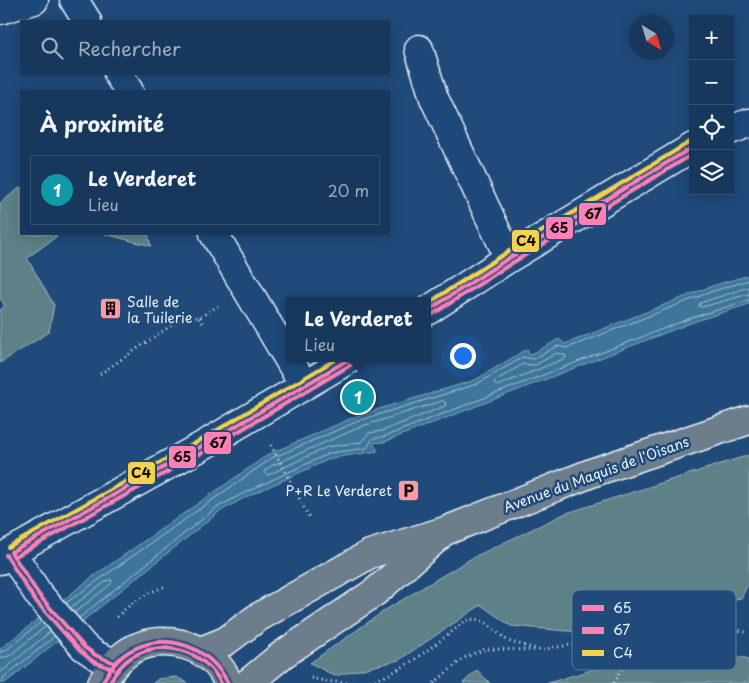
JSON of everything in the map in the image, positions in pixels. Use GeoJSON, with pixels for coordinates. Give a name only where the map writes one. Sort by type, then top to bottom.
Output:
{"type":"FeatureCollection","features":[{"type":"Feature","properties":{"kind":"main road","name":"Avenue du Maquis de l'Oisans"},"geometry":{"type":"LineString","coordinates":[[201,651],[226,641],[257,618],[370,554],[445,531],[594,472],[749,420]]}},
{"type":"Feature","properties":{"kind":"main road","name":"Avenue du Maquis de l'Oisans"},"geometry":{"type":"LineString","coordinates":[[248,683],[282,655],[375,592],[445,531]]}},
{"type":"Feature","properties":{"kind":"main road"},"geometry":{"type":"LineString","coordinates":[[109,673],[131,651],[149,643],[169,642],[189,646],[201,651],[215,663],[228,683]]}},
{"type":"Feature","properties":{"kind":"street"},"geometry":{"type":"LineString","coordinates":[[0,10],[34,0]]}},
{"type":"Feature","properties":{"kind":"street"},"geometry":{"type":"LineString","coordinates":[[74,0],[86,20]]}},
{"type":"Feature","properties":{"kind":"street"},"geometry":{"type":"LineString","coordinates":[[419,49],[434,98],[508,258]]}},
{"type":"Feature","properties":{"kind":"street"},"geometry":{"type":"LineString","coordinates":[[119,75],[128,90]]}},
{"type":"Feature","properties":{"kind":"street"},"geometry":{"type":"LineString","coordinates":[[734,129],[749,123]]}},
{"type":"Feature","properties":{"kind":"street"},"geometry":{"type":"LineString","coordinates":[[431,308],[508,258],[689,149]]}},
{"type":"Feature","properties":{"kind":"street"},"geometry":{"type":"LineString","coordinates":[[215,235],[286,356]]}},
{"type":"Feature","properties":{"kind":"street"},"geometry":{"type":"LineString","coordinates":[[290,362],[304,386]]}},
{"type":"Feature","properties":{"kind":"street"},"geometry":{"type":"LineString","coordinates":[[109,673],[97,656],[84,647],[5,556],[202,446],[344,362]]}},
{"type":"Feature","properties":{"kind":"path"},"geometry":{"type":"LineString","coordinates":[[199,318],[246,289]]}},
{"type":"Feature","properties":{"kind":"path"},"geometry":{"type":"LineString","coordinates":[[100,374],[188,314],[199,318],[205,326]]}},
{"type":"Feature","properties":{"kind":"path"},"geometry":{"type":"LineString","coordinates":[[273,450],[310,517]]}},
{"type":"Feature","properties":{"kind":"path"},"geometry":{"type":"LineString","coordinates":[[310,678],[326,682],[363,683],[394,672],[467,620],[476,619],[485,622],[508,641],[540,650]]}},
{"type":"Feature","properties":{"kind":"path"},"geometry":{"type":"LineString","coordinates":[[736,629],[749,633]]}},
{"type":"Feature","properties":{"kind":"path"},"geometry":{"type":"LineString","coordinates":[[434,683],[464,658],[485,650],[540,650],[572,645]]}},
{"type":"Feature","properties":{"kind":"path"},"geometry":{"type":"LineString","coordinates":[[614,683],[621,670]]}},
{"type":"Feature","properties":{"kind":"green space"},"geometry":{"type":"Polygon","coordinates":[[[20,188],[20,235],[59,235],[27,258],[54,305],[49,332],[0,363],[0,310],[5,306],[0,298],[0,203],[20,188]]]}},
{"type":"Feature","properties":{"kind":"green space"},"geometry":{"type":"Polygon","coordinates":[[[109,235],[148,235],[151,246],[109,235]]]}},
{"type":"Feature","properties":{"kind":"green space"},"geometry":{"type":"Polygon","coordinates":[[[749,455],[749,583],[741,598],[736,599],[736,590],[572,590],[572,631],[511,626],[481,605],[399,660],[335,676],[310,663],[387,609],[472,558],[564,514],[749,455]]]}},
{"type":"Feature","properties":{"kind":"green space"},"geometry":{"type":"Polygon","coordinates":[[[736,656],[749,659],[749,683],[548,683],[591,670],[736,670],[736,656]]]}},
{"type":"Feature","properties":{"kind":"green space"},"geometry":{"type":"Polygon","coordinates":[[[477,670],[490,683],[463,683],[477,670]]]}},
{"type":"Feature","properties":{"kind":"green space"},"geometry":{"type":"Polygon","coordinates":[[[176,677],[188,683],[153,683],[158,679],[176,677]]]}},
{"type":"Feature","properties":{"kind":"water"},"geometry":{"type":"Polygon","coordinates":[[[749,275],[749,304],[693,322],[384,442],[373,443],[378,451],[332,458],[244,498],[219,512],[5,683],[0,683],[0,649],[91,578],[269,454],[359,415],[475,380],[527,349],[530,355],[559,339],[565,344],[712,286],[749,275]]]}},
{"type":"Feature","properties":{"kind":"transit line","name":"C4"},"geometry":{"type":"LineString","coordinates":[[431,301],[506,253],[689,143]]}},
{"type":"Feature","properties":{"kind":"transit line","name":"65"},"geometry":{"type":"LineString","coordinates":[[431,308],[509,258],[689,149]]}},
{"type":"Feature","properties":{"kind":"transit line","name":"67"},"geometry":{"type":"LineString","coordinates":[[431,315],[512,263],[689,156]]}},
{"type":"Feature","properties":{"kind":"transit line","name":"C4"},"geometry":{"type":"LineString","coordinates":[[8,547],[199,441],[331,362]]}},
{"type":"Feature","properties":{"kind":"transit line","name":"65"},"geometry":{"type":"LineString","coordinates":[[11,552],[202,446],[344,362]]}},
{"type":"Feature","properties":{"kind":"transit line","name":"67"},"geometry":{"type":"LineString","coordinates":[[14,557],[205,451],[354,363]]}},
{"type":"Feature","properties":{"kind":"transit line","name":"65"},"geometry":{"type":"LineString","coordinates":[[11,552],[39,595],[84,647],[97,656],[115,663]]}},
{"type":"Feature","properties":{"kind":"transit line","name":"67"},"geometry":{"type":"LineString","coordinates":[[6,555],[34,599],[80,651],[94,662],[113,669]]}},
{"type":"Feature","properties":{"kind":"transit line","name":"65"},"geometry":{"type":"LineString","coordinates":[[102,683],[114,665],[125,654],[144,645],[158,642],[172,642],[198,652],[220,670],[228,683]]}},
{"type":"Feature","properties":{"kind":"transit line","name":"67"},"geometry":{"type":"LineString","coordinates":[[109,683],[119,668],[132,657],[144,651],[170,648],[194,656],[214,672],[221,683]]}},
{"type":"Feature","properties":{"kind":"place","name":"Salle de la Tuilerie"},"geometry":{"type":"Point","coordinates":[111,309]}},
{"type":"Feature","properties":{"kind":"place","name":"Le Verderet"},"geometry":{"type":"Point","coordinates":[358,397]}},
{"type":"Feature","properties":{"kind":"place","name":"P+R Le Verderet"},"geometry":{"type":"Point","coordinates":[408,490]}}]}
